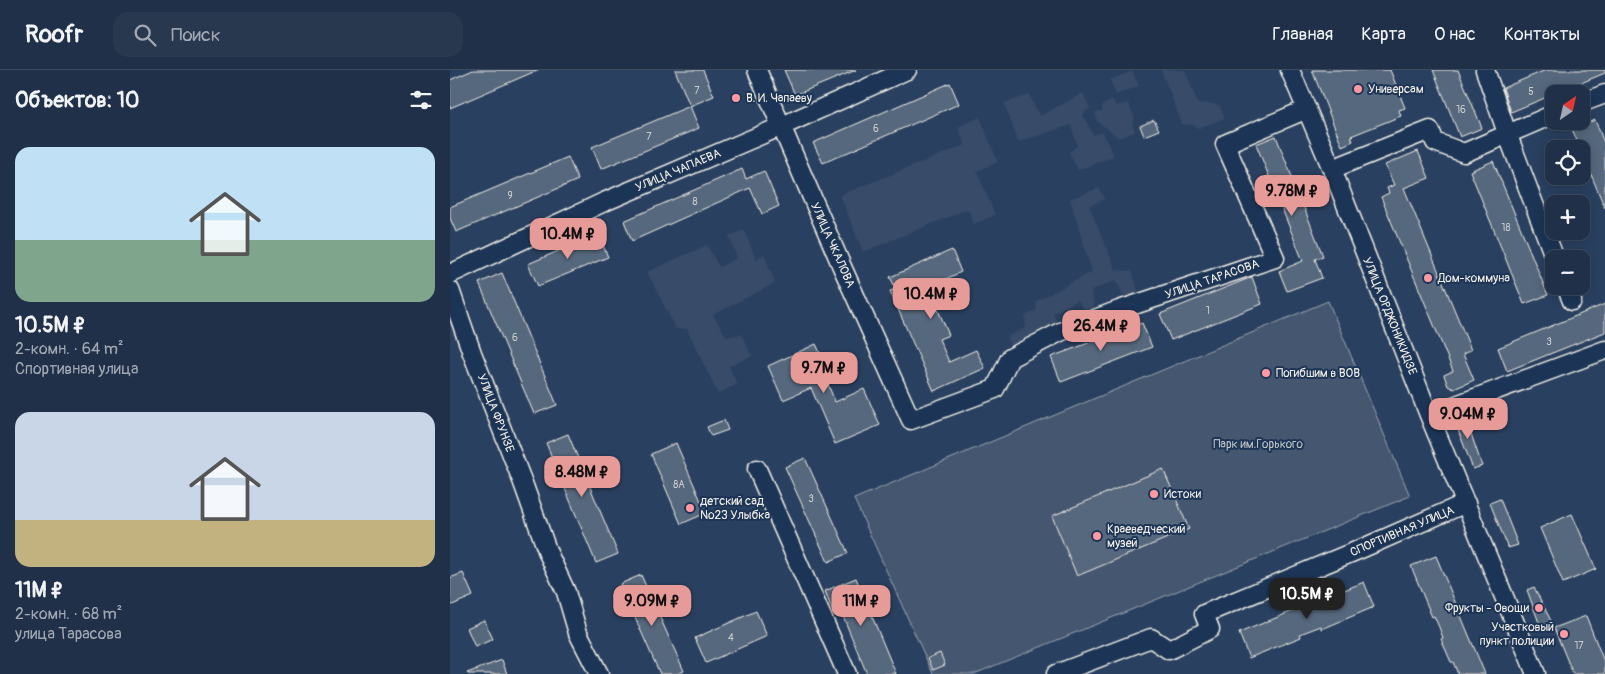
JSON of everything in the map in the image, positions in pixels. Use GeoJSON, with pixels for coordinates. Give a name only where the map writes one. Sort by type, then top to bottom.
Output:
{"type":"FeatureCollection","features":[{"type":"Feature","properties":{"kind":"street","name":"УЛИЦА ЧКАЛОВА"},"geometry":{"type":"LineString","coordinates":[[757,70],[911,420]]}},
{"type":"Feature","properties":{"kind":"street","name":"УЛИЦА ЧАПАЕВА"},"geometry":{"type":"LineString","coordinates":[[450,274],[604,202],[907,70]]}},
{"type":"Feature","properties":{"kind":"street","name":"УЛИЦА ОРДЖОНИКИДЗЕ"},"geometry":{"type":"LineString","coordinates":[[1290,70],[1332,169],[1429,415],[1536,674]]}},
{"type":"Feature","properties":{"kind":"street"},"geometry":{"type":"LineString","coordinates":[[1485,70],[1507,134],[1552,250]]}},
{"type":"Feature","properties":{"kind":"street"},"geometry":{"type":"LineString","coordinates":[[1590,100],[1605,94]]}},
{"type":"Feature","properties":{"kind":"street","name":"УЛИЦА ТАРАСОВА"},"geometry":{"type":"LineString","coordinates":[[911,420],[995,389],[1010,358],[1060,332],[1119,310],[1275,258],[1224,144],[1307,109]]}},
{"type":"Feature","properties":{"kind":"street"},"geometry":{"type":"LineString","coordinates":[[1332,169],[1430,130],[1435,142],[1464,153],[1545,118]]}},
{"type":"Feature","properties":{"kind":"street","name":"УЛИЦА ФРУНЗЕ"},"geometry":{"type":"LineString","coordinates":[[450,290],[548,553],[566,592],[578,633],[599,674]]}},
{"type":"Feature","properties":{"kind":"street"},"geometry":{"type":"LineString","coordinates":[[1429,415],[1605,350]]}},
{"type":"Feature","properties":{"kind":"street"},"geometry":{"type":"LineString","coordinates":[[757,469],[847,674]]}},
{"type":"Feature","properties":{"kind":"street","name":"СПОРТИВНАЯ УЛИЦА"},"geometry":{"type":"LineString","coordinates":[[1056,674],[1151,638],[1169,650],[1210,629],[1204,614],[1466,503]]}},
{"type":"Feature","properties":{"kind":"shaded area"},"geometry":{"type":"Polygon","coordinates":[[[1161,70],[1185,70],[1198,104],[1219,105],[1225,118],[1199,128],[1193,125],[1182,124],[1161,70]]]}},
{"type":"Feature","properties":{"kind":"shaded area"},"geometry":{"type":"Polygon","coordinates":[[[1132,71],[1139,86],[1116,95],[1110,80],[1132,71]]]}},
{"type":"Feature","properties":{"kind":"shaded area"},"geometry":{"type":"Polygon","coordinates":[[[1083,93],[1090,108],[1083,114],[1093,135],[1103,133],[1114,156],[1078,170],[1069,152],[1077,146],[1071,125],[1018,142],[1004,103],[1029,95],[1040,116],[1083,93]]]}},
{"type":"Feature","properties":{"kind":"shaded area"},"geometry":{"type":"Polygon","coordinates":[[[1113,100],[1116,106],[1128,103],[1135,118],[1132,123],[1135,132],[1119,138],[1097,121],[1095,112],[1102,111],[1102,105],[1113,100]]]}},
{"type":"Feature","properties":{"kind":"shaded area"},"geometry":{"type":"Polygon","coordinates":[[[980,117],[998,162],[977,171],[995,215],[974,224],[968,209],[863,252],[840,195],[965,145],[958,127],[980,117]]]}},
{"type":"Feature","properties":{"kind":"shaded area"},"geometry":{"type":"Polygon","coordinates":[[[1099,188],[1105,199],[1089,206],[1116,270],[1132,271],[1139,294],[1125,299],[1116,280],[1091,291],[1094,308],[1086,314],[1078,300],[1053,313],[1060,332],[1012,352],[1007,337],[1026,327],[1025,316],[1037,310],[1036,301],[1092,272],[1070,199],[1099,188]]]}},
{"type":"Feature","properties":{"kind":"shaded area"},"geometry":{"type":"Polygon","coordinates":[[[744,230],[756,259],[764,254],[775,283],[713,315],[727,337],[741,334],[752,356],[729,366],[737,384],[718,394],[687,329],[676,329],[647,272],[707,245],[719,267],[737,258],[729,236],[744,230]]]}},
{"type":"Feature","properties":{"kind":"green space","name":"Парк им.Горького"},"geometry":{"type":"Polygon","coordinates":[[[1328,301],[1410,496],[974,674],[933,674],[854,499],[1328,301]]]}},
{"type":"Feature","properties":{"kind":"building"},"geometry":{"type":"Polygon","coordinates":[[[473,70],[538,70],[450,108],[450,80],[473,70]]]}},
{"type":"Feature","properties":{"kind":"building"},"geometry":{"type":"Polygon","coordinates":[[[675,70],[703,70],[714,96],[690,106],[675,70]]]}},
{"type":"Feature","properties":{"kind":"building"},"geometry":{"type":"Polygon","coordinates":[[[784,70],[856,70],[795,95],[784,70]]]}},
{"type":"Feature","properties":{"kind":"building","name":"Универсам"},"geometry":{"type":"Polygon","coordinates":[[[1312,70],[1390,70],[1405,108],[1399,110],[1401,116],[1351,136],[1353,141],[1342,146],[1312,70]]]}},
{"type":"Feature","properties":{"kind":"building"},"geometry":{"type":"Polygon","coordinates":[[[1433,70],[1458,70],[1482,128],[1460,137],[1433,70]]]}},
{"type":"Feature","properties":{"kind":"building"},"geometry":{"type":"Polygon","coordinates":[[[1546,70],[1605,70],[1605,73],[1576,85],[1545,85],[1545,98],[1511,112],[1503,88],[1546,70]]]}},
{"type":"Feature","properties":{"kind":"building"},"geometry":{"type":"Polygon","coordinates":[[[950,83],[959,104],[823,163],[813,143],[950,83]]]}},
{"type":"Feature","properties":{"kind":"building"},"geometry":{"type":"Polygon","coordinates":[[[690,106],[699,128],[601,169],[592,147],[690,106]]]}},
{"type":"Feature","properties":{"kind":"building"},"geometry":{"type":"Polygon","coordinates":[[[1154,120],[1159,130],[1144,136],[1140,126],[1154,120]]]}},
{"type":"Feature","properties":{"kind":"building"},"geometry":{"type":"Polygon","coordinates":[[[1595,120],[1605,145],[1605,208],[1590,172],[1590,140],[1577,140],[1572,130],[1590,130],[1590,122],[1595,120]]]}},
{"type":"Feature","properties":{"kind":"building"},"geometry":{"type":"Polygon","coordinates":[[[1276,136],[1323,256],[1315,259],[1322,278],[1287,291],[1279,271],[1303,261],[1256,144],[1276,136]]]}},
{"type":"Feature","properties":{"kind":"building","name":"Дом-коммуна"},"geometry":{"type":"Polygon","coordinates":[[[1418,151],[1429,178],[1404,188],[1471,350],[1463,354],[1474,380],[1454,389],[1448,386],[1444,375],[1453,371],[1381,197],[1389,193],[1387,188],[1394,185],[1385,165],[1418,151]]]}},
{"type":"Feature","properties":{"kind":"building"},"geometry":{"type":"Polygon","coordinates":[[[568,157],[578,180],[456,232],[450,218],[450,207],[568,157]]]}},
{"type":"Feature","properties":{"kind":"building"},"geometry":{"type":"Polygon","coordinates":[[[1493,161],[1545,288],[1545,295],[1548,295],[1524,304],[1470,171],[1493,161]]]}},
{"type":"Feature","properties":{"kind":"building"},"geometry":{"type":"Polygon","coordinates":[[[742,169],[746,179],[764,171],[779,206],[762,214],[750,188],[632,241],[624,221],[742,169]]]}},
{"type":"Feature","properties":{"kind":"building"},"geometry":{"type":"Polygon","coordinates":[[[598,234],[608,257],[538,286],[528,264],[598,234]]]}},
{"type":"Feature","properties":{"kind":"building"},"geometry":{"type":"Polygon","coordinates":[[[952,250],[961,272],[928,287],[949,335],[939,339],[949,362],[976,350],[985,368],[934,391],[890,291],[896,289],[890,277],[952,250]]]}},
{"type":"Feature","properties":{"kind":"building"},"geometry":{"type":"Polygon","coordinates":[[[502,273],[557,405],[534,414],[479,283],[502,273]]]}},
{"type":"Feature","properties":{"kind":"building"},"geometry":{"type":"Polygon","coordinates":[[[1252,277],[1262,304],[1171,340],[1160,314],[1252,277]]]}},
{"type":"Feature","properties":{"kind":"building"},"geometry":{"type":"Polygon","coordinates":[[[1605,304],[1605,332],[1507,371],[1498,348],[1605,304]]]}},
{"type":"Feature","properties":{"kind":"building"},"geometry":{"type":"Polygon","coordinates":[[[1142,323],[1152,347],[1061,382],[1051,357],[1142,323]]]}},
{"type":"Feature","properties":{"kind":"building"},"geometry":{"type":"Polygon","coordinates":[[[816,344],[831,377],[826,379],[835,402],[864,389],[880,425],[835,444],[811,388],[783,400],[768,366],[816,344]]]}},
{"type":"Feature","properties":{"kind":"building"},"geometry":{"type":"Polygon","coordinates":[[[1464,413],[1482,466],[1473,469],[1453,417],[1464,413]]]}},
{"type":"Feature","properties":{"kind":"building"},"geometry":{"type":"Polygon","coordinates":[[[724,420],[728,430],[711,436],[707,427],[724,420]]]}},
{"type":"Feature","properties":{"kind":"building"},"geometry":{"type":"Polygon","coordinates":[[[568,434],[618,554],[596,563],[546,443],[568,434]]]}},
{"type":"Feature","properties":{"kind":"building"},"geometry":{"type":"Polygon","coordinates":[[[676,443],[706,513],[681,524],[651,454],[676,443]]]}},
{"type":"Feature","properties":{"kind":"building"},"geometry":{"type":"Polygon","coordinates":[[[805,458],[848,553],[828,562],[785,467],[805,458]]]}},
{"type":"Feature","properties":{"kind":"building"},"geometry":{"type":"Polygon","coordinates":[[[1163,469],[1189,529],[1077,576],[1052,516],[1163,469]]]}},
{"type":"Feature","properties":{"kind":"building"},"geometry":{"type":"Polygon","coordinates":[[[1500,499],[1518,545],[1508,548],[1490,503],[1500,499]]]}},
{"type":"Feature","properties":{"kind":"building"},"geometry":{"type":"Polygon","coordinates":[[[1572,514],[1596,569],[1563,583],[1540,528],[1572,514]]]}},
{"type":"Feature","properties":{"kind":"building"},"geometry":{"type":"Polygon","coordinates":[[[1436,556],[1485,674],[1458,674],[1441,639],[1443,638],[1439,627],[1434,616],[1432,617],[1411,566],[1436,556]]]}},
{"type":"Feature","properties":{"kind":"building"},"geometry":{"type":"Polygon","coordinates":[[[463,573],[473,596],[450,606],[450,578],[463,573]]]}},
{"type":"Feature","properties":{"kind":"building"},"geometry":{"type":"Polygon","coordinates":[[[641,575],[684,671],[677,674],[660,674],[620,584],[641,575]]]}},
{"type":"Feature","properties":{"kind":"building"},"geometry":{"type":"Polygon","coordinates":[[[856,578],[896,674],[867,674],[840,609],[833,612],[825,591],[856,578]]]}},
{"type":"Feature","properties":{"kind":"building"},"geometry":{"type":"Polygon","coordinates":[[[1364,582],[1374,607],[1322,629],[1321,626],[1300,634],[1301,637],[1249,658],[1239,633],[1364,582]]]}},
{"type":"Feature","properties":{"kind":"building"},"geometry":{"type":"Polygon","coordinates":[[[1534,587],[1552,623],[1541,628],[1527,590],[1534,587]]]}},
{"type":"Feature","properties":{"kind":"building"},"geometry":{"type":"Polygon","coordinates":[[[756,611],[767,636],[706,663],[695,638],[756,611]]]}},
{"type":"Feature","properties":{"kind":"building"},"geometry":{"type":"Polygon","coordinates":[[[1586,616],[1605,664],[1605,674],[1573,674],[1554,628],[1586,616]]]}},
{"type":"Feature","properties":{"kind":"building"},"geometry":{"type":"Polygon","coordinates":[[[484,620],[493,639],[475,647],[467,628],[484,620]]]}},
{"type":"Feature","properties":{"kind":"building"},"geometry":{"type":"Polygon","coordinates":[[[940,653],[945,665],[933,670],[928,658],[940,653]]]}},
{"type":"Feature","properties":{"kind":"building"},"geometry":{"type":"Polygon","coordinates":[[[502,660],[507,674],[467,673],[502,660]]]}},
{"type":"Feature","properties":{"kind":"place","name":"Универсам"},"geometry":{"type":"Point","coordinates":[1358,89]}},
{"type":"Feature","properties":{"kind":"place","name":"В. И. Чапаеву"},"geometry":{"type":"Point","coordinates":[736,98]}},
{"type":"Feature","properties":{"kind":"place","name":"Дом-коммуна"},"geometry":{"type":"Point","coordinates":[1428,278]}},
{"type":"Feature","properties":{"kind":"place","name":"Погибшим в ВОВ"},"geometry":{"type":"Point","coordinates":[1266,373]}},
{"type":"Feature","properties":{"kind":"place","name":"Истоки"},"geometry":{"type":"Point","coordinates":[1154,494]}},
{"type":"Feature","properties":{"kind":"place","name":"детский сад №23 Улыбка"},"geometry":{"type":"Point","coordinates":[690,508]}},
{"type":"Feature","properties":{"kind":"place","name":"Краеведческий музей"},"geometry":{"type":"Point","coordinates":[1097,536]}},
{"type":"Feature","properties":{"kind":"place","name":"Фрукты - Овощи"},"geometry":{"type":"Point","coordinates":[1539,608]}},
{"type":"Feature","properties":{"kind":"place","name":"Участковый пункт полиции"},"geometry":{"type":"Point","coordinates":[1564,634]}}]}
